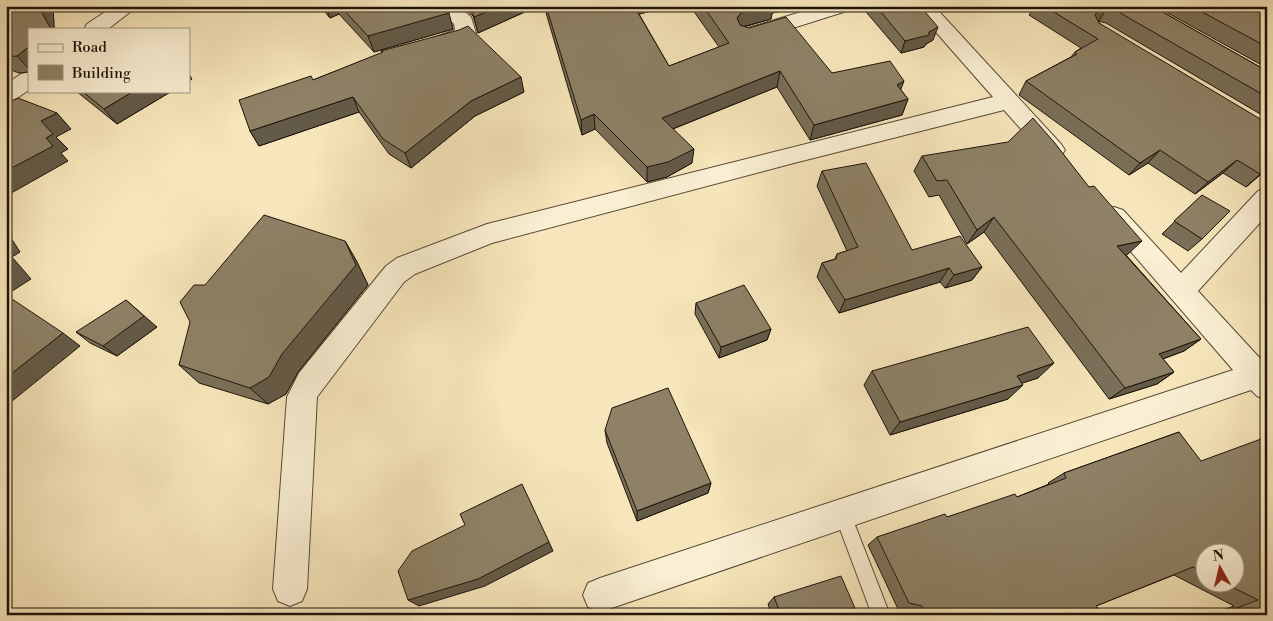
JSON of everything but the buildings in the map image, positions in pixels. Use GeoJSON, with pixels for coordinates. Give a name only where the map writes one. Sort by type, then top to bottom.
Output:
{"type":"FeatureCollection","features":[{"type":"Feature","properties":{"kind":"street"},"geometry":{"type":"LineString","coordinates":[[95,28],[128,6]]}},
{"type":"Feature","properties":{"kind":"street"},"geometry":{"type":"LineString","coordinates":[[419,49],[455,39],[466,33],[464,22],[446,6]]}},
{"type":"Feature","properties":{"kind":"street"},"geometry":{"type":"LineString","coordinates":[[746,35],[843,6]]}},
{"type":"Feature","properties":{"kind":"street"},"geometry":{"type":"LineString","coordinates":[[923,6],[1068,167]]}},
{"type":"Feature","properties":{"kind":"street"},"geometry":{"type":"LineString","coordinates":[[6,95],[28,80]]}},
{"type":"Feature","properties":{"kind":"street"},"geometry":{"type":"LineString","coordinates":[[290,589],[302,397],[308,382],[395,274],[406,266],[487,234],[794,154],[1009,102]]}},
{"type":"Feature","properties":{"kind":"street"},"geometry":{"type":"LineString","coordinates":[[1181,291],[1267,198]]}},
{"type":"Feature","properties":{"kind":"street"},"geometry":{"type":"LineString","coordinates":[[600,594],[842,514],[1262,381],[1102,204]]}},
{"type":"Feature","properties":{"kind":"lane"},"geometry":{"type":"LineString","coordinates":[[842,514],[881,615]]}}]}
